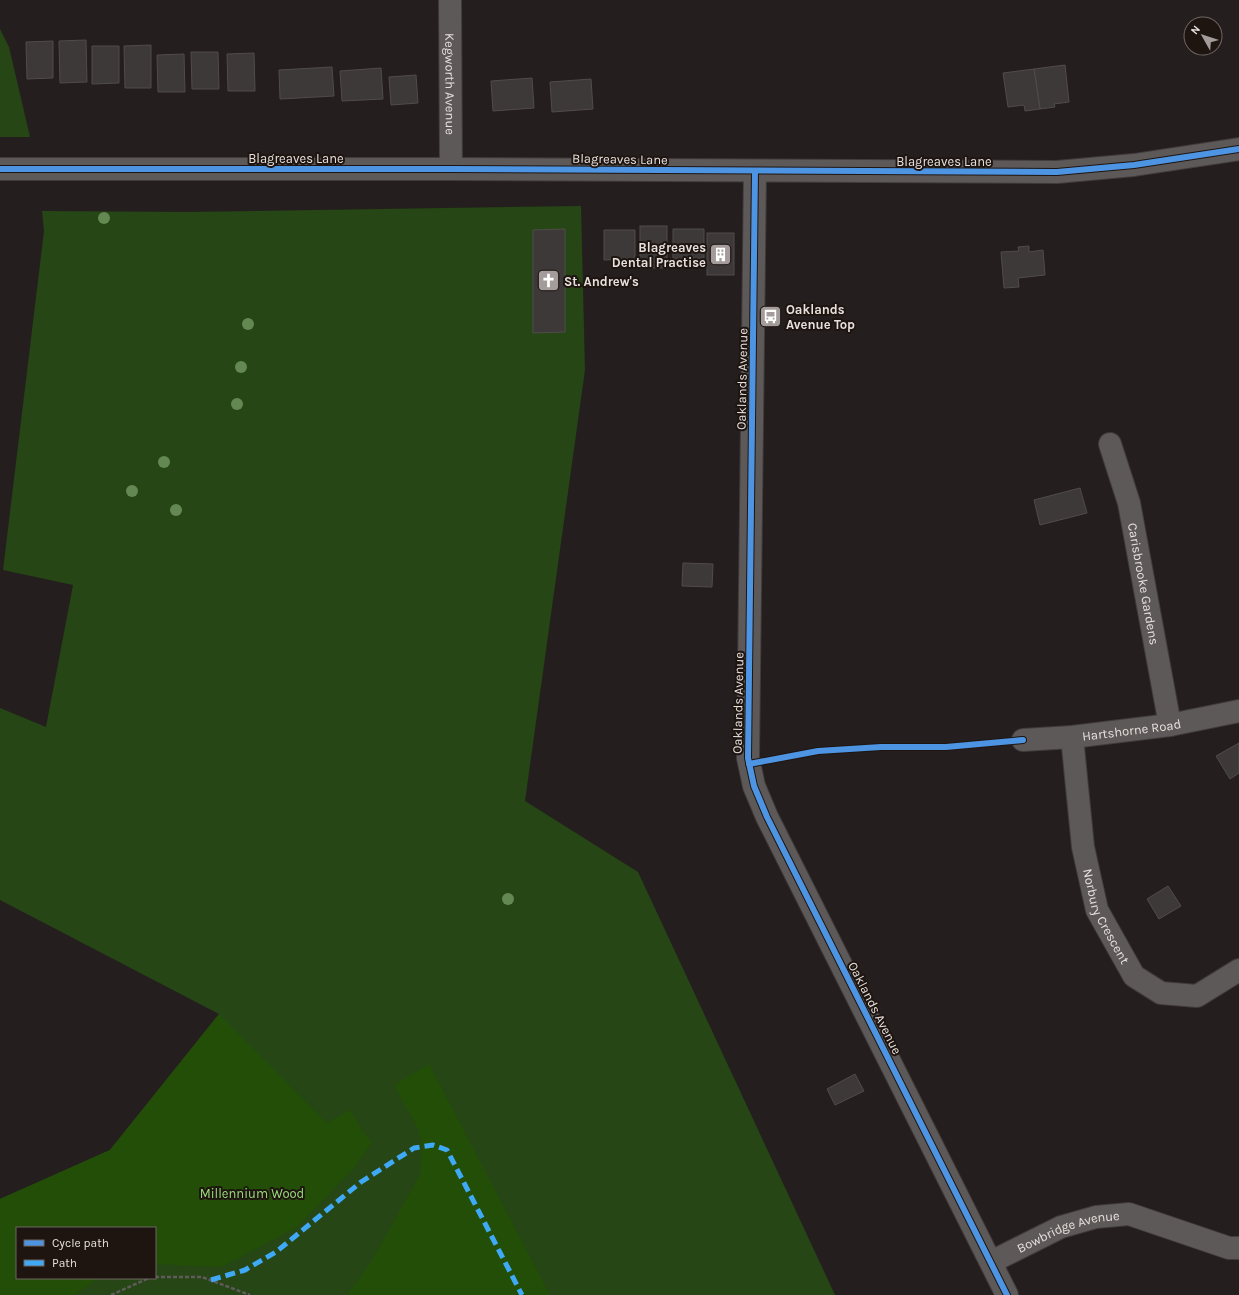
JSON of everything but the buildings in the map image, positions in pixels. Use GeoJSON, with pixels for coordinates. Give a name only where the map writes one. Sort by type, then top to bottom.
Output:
{"type":"FeatureCollection","features":[{"type":"Feature","properties":{"kind":"street","name":"Kegworth Avenue"},"geometry":{"type":"LineString","coordinates":[[450,0],[451,169]]}},
{"type":"Feature","properties":{"kind":"street","name":"Blagreaves Lane"},"geometry":{"type":"LineString","coordinates":[[0,169],[451,169],[755,172],[1057,172],[1134,165],[1239,149]]}},
{"type":"Feature","properties":{"kind":"street","name":"Oaklands Avenue"},"geometry":{"type":"LineString","coordinates":[[755,172],[748,758],[754,786],[767,818],[1007,1295]]}},
{"type":"Feature","properties":{"kind":"street","name":"Carisbrooke Gardens"},"geometry":{"type":"LineString","coordinates":[[1110,444],[1129,503],[1170,725]]}},
{"type":"Feature","properties":{"kind":"street","name":"Hartshorne Road"},"geometry":{"type":"LineString","coordinates":[[1023,740],[1170,725],[1239,711]]}},
{"type":"Feature","properties":{"kind":"street","name":"Norbury Crescent"},"geometry":{"type":"LineString","coordinates":[[1072,736],[1083,847],[1096,910],[1134,976],[1161,993],[1197,996],[1239,970]]}},
{"type":"Feature","properties":{"kind":"street","name":"Bowbridge Avenue"},"geometry":{"type":"LineString","coordinates":[[991,1262],[1061,1227],[1096,1217],[1129,1214],[1229,1248],[1239,1248]]}},
{"type":"Feature","properties":{"kind":"path"},"geometry":{"type":"LineString","coordinates":[[156,1277],[202,1277],[250,1295]]}},
{"type":"Feature","properties":{"kind":"path"},"geometry":{"type":"LineString","coordinates":[[111,1295],[147,1279]]}},
{"type":"Feature","properties":{"kind":"green space"},"geometry":{"type":"Polygon","coordinates":[[[0,29],[9,47],[30,137],[0,137],[0,29]]]}},
{"type":"Feature","properties":{"kind":"green space","name":"Millennium Wood"},"geometry":{"type":"Polygon","coordinates":[[[581,206],[585,370],[525,801],[638,872],[835,1295],[0,1295],[0,1199],[110,1150],[219,1014],[0,900],[0,708],[46,727],[73,585],[3,570],[44,231],[42,211],[188,212],[581,206]]]}},
{"type":"Feature","properties":{"kind":"green space","name":"Millennium Wood"},"geometry":{"type":"Polygon","coordinates":[[[219,1014],[327,1123],[350,1110],[361,1129],[372,1143],[353,1169],[297,1227],[222,1267],[156,1264],[156,1227],[16,1227],[16,1279],[98,1279],[74,1295],[0,1295],[0,1199],[110,1150],[219,1014]]]}},
{"type":"Feature","properties":{"kind":"green space"},"geometry":{"type":"Polygon","coordinates":[[[429,1064],[550,1295],[347,1295],[369,1265],[420,1175],[422,1146],[418,1129],[394,1085],[429,1064]]]}},
{"type":"Feature","properties":{"kind":"marked path"},"geometry":{"type":"LineString","coordinates":[[211,1280],[245,1270],[276,1252],[361,1182],[414,1148],[433,1145],[447,1150],[522,1295]]}},
{"type":"Feature","properties":{"kind":"cycle path"},"geometry":{"type":"LineString","coordinates":[[0,169],[451,169],[1057,172],[1134,165],[1239,149]]}},
{"type":"Feature","properties":{"kind":"cycle path"},"geometry":{"type":"LineString","coordinates":[[755,171],[748,758],[754,786],[767,817],[1007,1295]]}},
{"type":"Feature","properties":{"kind":"cycle path"},"geometry":{"type":"LineString","coordinates":[[749,764],[818,751],[881,747],[946,747],[1023,740]]}},
{"type":"Feature","properties":{"kind":"place","name":"Blagreaves Dental Practise"},"geometry":{"type":"Point","coordinates":[721,254]}},
{"type":"Feature","properties":{"kind":"place","name":"St. Andrew's"},"geometry":{"type":"Point","coordinates":[549,281]}},
{"type":"Feature","properties":{"kind":"place","name":"Oaklands Avenue Top"},"geometry":{"type":"Point","coordinates":[770,316]}}]}
